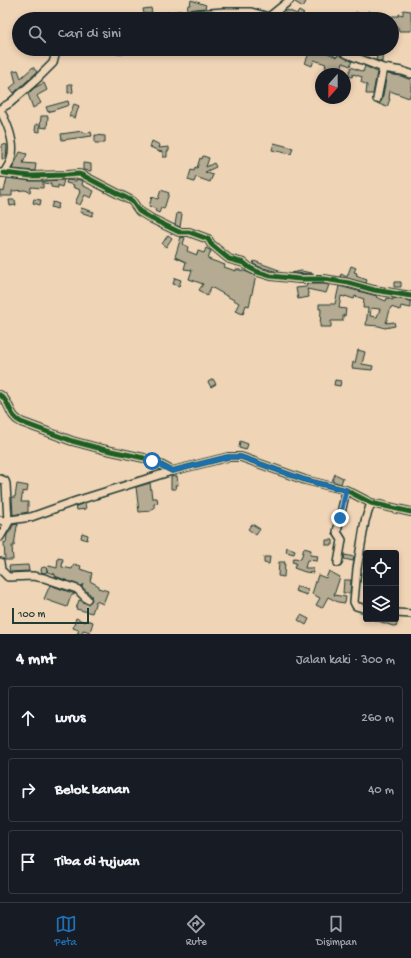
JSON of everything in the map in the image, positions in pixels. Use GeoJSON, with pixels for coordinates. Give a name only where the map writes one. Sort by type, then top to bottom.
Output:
{"type":"FeatureCollection","features":[{"type":"Feature","properties":{"kind":"street"},"geometry":{"type":"LineString","coordinates":[[277,12],[290,0]]}},
{"type":"Feature","properties":{"kind":"street"},"geometry":{"type":"LineString","coordinates":[[224,12],[251,12]]}},
{"type":"Feature","properties":{"kind":"street"},"geometry":{"type":"LineString","coordinates":[[55,56],[53,63],[48,69],[0,110],[8,127],[12,154],[11,160],[2,173],[31,176],[68,176],[79,174],[132,202],[139,211],[152,219],[179,232],[189,232],[208,239],[211,244],[229,259],[244,263],[250,268],[271,276],[324,279],[349,283],[374,290],[411,296]]}},
{"type":"Feature","properties":{"kind":"street"},"geometry":{"type":"LineString","coordinates":[[352,56],[383,68],[411,74]]}},
{"type":"Feature","properties":{"kind":"street"},"geometry":{"type":"LineString","coordinates":[[377,99],[383,68]]}},
{"type":"Feature","properties":{"kind":"street"},"geometry":{"type":"LineString","coordinates":[[0,396],[4,398],[12,416],[16,420],[72,441],[144,458],[172,471]]}},
{"type":"Feature","properties":{"kind":"street"},"geometry":{"type":"LineString","coordinates":[[0,520],[8,522],[10,520],[31,517],[76,501],[172,471],[228,457],[241,457],[305,480],[346,490],[371,504],[411,512]]}},
{"type":"Feature","properties":{"kind":"street"},"geometry":{"type":"LineString","coordinates":[[0,479],[5,481],[6,484],[8,522],[0,537]]}},
{"type":"Feature","properties":{"kind":"street"},"geometry":{"type":"LineString","coordinates":[[338,563],[342,539],[337,532],[346,490]]}},
{"type":"Feature","properties":{"kind":"street"},"geometry":{"type":"LineString","coordinates":[[363,608],[356,606],[354,602],[355,584],[362,536],[371,504]]}},
{"type":"Feature","properties":{"kind":"street"},"geometry":{"type":"LineString","coordinates":[[0,562],[1,570],[8,577],[33,576],[44,578],[77,589],[87,599]]}},
{"type":"Feature","properties":{"kind":"street"},"geometry":{"type":"LineString","coordinates":[[399,614],[411,614]]}},
{"type":"Feature","properties":{"kind":"building"},"geometry":{"type":"Polygon","coordinates":[[[191,0],[206,5],[205,8],[187,10],[191,0]]]}},
{"type":"Feature","properties":{"kind":"building"},"geometry":{"type":"Polygon","coordinates":[[[295,0],[303,0],[306,2],[303,7],[295,2],[295,0]]]}},
{"type":"Feature","properties":{"kind":"building"},"geometry":{"type":"Polygon","coordinates":[[[151,8],[152,12],[144,12],[143,9],[151,8]]]}},
{"type":"Feature","properties":{"kind":"building"},"geometry":{"type":"Polygon","coordinates":[[[403,10],[411,11],[411,31],[399,31],[399,14],[403,15],[403,10]]]}},
{"type":"Feature","properties":{"kind":"building"},"geometry":{"type":"Polygon","coordinates":[[[308,56],[342,56],[352,61],[350,66],[343,63],[341,68],[326,68],[325,67],[326,64],[314,60],[312,66],[305,63],[308,56]]]}},
{"type":"Feature","properties":{"kind":"building"},"geometry":{"type":"Polygon","coordinates":[[[377,56],[382,56],[382,62],[376,60],[377,56]]]}},
{"type":"Feature","properties":{"kind":"building"},"geometry":{"type":"Polygon","coordinates":[[[365,66],[377,72],[373,94],[366,94],[367,85],[361,82],[362,77],[353,74],[351,77],[351,67],[363,72],[365,66]]]}},
{"type":"Feature","properties":{"kind":"building"},"geometry":{"type":"Polygon","coordinates":[[[33,67],[37,72],[14,93],[10,88],[16,83],[13,71],[18,70],[21,78],[33,67]]]}},
{"type":"Feature","properties":{"kind":"building"},"geometry":{"type":"Polygon","coordinates":[[[387,74],[401,76],[411,80],[411,92],[409,98],[390,91],[390,99],[387,107],[379,104],[382,100],[387,74]]]}},
{"type":"Feature","properties":{"kind":"building"},"geometry":{"type":"Polygon","coordinates":[[[44,83],[47,90],[37,96],[41,103],[33,108],[28,94],[34,88],[44,83]]]}},
{"type":"Feature","properties":{"kind":"building"},"geometry":{"type":"Polygon","coordinates":[[[68,84],[72,84],[73,92],[68,93],[68,84]]]}},
{"type":"Feature","properties":{"kind":"building"},"geometry":{"type":"Polygon","coordinates":[[[68,101],[69,105],[48,112],[46,107],[68,101]]]}},
{"type":"Feature","properties":{"kind":"building"},"geometry":{"type":"Polygon","coordinates":[[[74,104],[79,106],[75,118],[69,116],[74,104]]]}},
{"type":"Feature","properties":{"kind":"building"},"geometry":{"type":"Polygon","coordinates":[[[41,116],[48,116],[47,128],[40,127],[41,116]]]}},
{"type":"Feature","properties":{"kind":"building"},"geometry":{"type":"Polygon","coordinates":[[[36,124],[40,125],[40,132],[35,131],[36,124]]]}},
{"type":"Feature","properties":{"kind":"building"},"geometry":{"type":"Polygon","coordinates":[[[83,131],[84,133],[91,132],[92,136],[62,140],[61,134],[83,131]]]}},
{"type":"Feature","properties":{"kind":"building"},"geometry":{"type":"Polygon","coordinates":[[[95,135],[105,136],[105,143],[95,143],[95,135]]]}},
{"type":"Feature","properties":{"kind":"building"},"geometry":{"type":"Polygon","coordinates":[[[152,141],[160,145],[159,148],[169,147],[167,157],[163,157],[163,152],[157,151],[150,147],[152,141]]]}},
{"type":"Feature","properties":{"kind":"building"},"geometry":{"type":"Polygon","coordinates":[[[274,143],[293,148],[291,154],[272,150],[274,143]]]}},
{"type":"Feature","properties":{"kind":"building"},"geometry":{"type":"Polygon","coordinates":[[[2,144],[7,145],[6,159],[2,159],[2,144]]]}},
{"type":"Feature","properties":{"kind":"building"},"geometry":{"type":"Polygon","coordinates":[[[20,152],[27,154],[23,163],[36,164],[35,171],[12,169],[20,152]]]}},
{"type":"Feature","properties":{"kind":"building"},"geometry":{"type":"Polygon","coordinates":[[[203,156],[209,158],[206,167],[214,163],[216,167],[205,172],[213,175],[210,182],[196,177],[194,182],[188,180],[191,170],[194,171],[195,167],[197,168],[200,158],[202,159],[203,156]]]}},
{"type":"Feature","properties":{"kind":"building"},"geometry":{"type":"Polygon","coordinates":[[[83,163],[91,164],[91,171],[83,170],[83,163]]]}},
{"type":"Feature","properties":{"kind":"building"},"geometry":{"type":"Polygon","coordinates":[[[7,178],[43,181],[43,188],[31,187],[30,192],[25,190],[12,191],[12,196],[0,196],[0,190],[4,191],[7,178]]]}},
{"type":"Feature","properties":{"kind":"building"},"geometry":{"type":"Polygon","coordinates":[[[77,179],[83,181],[82,185],[94,191],[91,198],[85,195],[80,205],[75,203],[80,190],[73,187],[74,185],[66,183],[67,180],[76,181],[77,179]]]}},
{"type":"Feature","properties":{"kind":"building"},"geometry":{"type":"Polygon","coordinates":[[[64,180],[62,187],[58,185],[58,188],[51,187],[51,184],[44,183],[44,181],[64,180]]]}},
{"type":"Feature","properties":{"kind":"building"},"geometry":{"type":"Polygon","coordinates":[[[161,190],[169,193],[164,209],[161,208],[159,213],[155,211],[156,209],[149,206],[152,197],[158,199],[161,190]]]}},
{"type":"Feature","properties":{"kind":"building"},"geometry":{"type":"Polygon","coordinates":[[[34,199],[41,200],[40,205],[33,203],[34,199]]]}},
{"type":"Feature","properties":{"kind":"building"},"geometry":{"type":"Polygon","coordinates":[[[9,200],[15,200],[16,205],[10,206],[9,200]]]}},
{"type":"Feature","properties":{"kind":"building"},"geometry":{"type":"Polygon","coordinates":[[[53,202],[59,204],[57,209],[51,207],[53,202]]]}},
{"type":"Feature","properties":{"kind":"building"},"geometry":{"type":"Polygon","coordinates":[[[81,208],[94,212],[92,216],[80,212],[81,208]]]}},
{"type":"Feature","properties":{"kind":"building"},"geometry":{"type":"Polygon","coordinates":[[[177,213],[182,214],[180,227],[175,225],[177,213]]]}},
{"type":"Feature","properties":{"kind":"building"},"geometry":{"type":"Polygon","coordinates":[[[168,235],[172,238],[166,247],[162,244],[168,235]]]}},
{"type":"Feature","properties":{"kind":"building"},"geometry":{"type":"Polygon","coordinates":[[[181,237],[185,238],[183,244],[188,247],[187,251],[197,255],[198,251],[204,253],[206,248],[211,251],[208,259],[225,265],[224,267],[236,271],[236,269],[247,272],[256,276],[249,306],[246,305],[243,314],[235,311],[239,303],[211,287],[207,296],[199,290],[203,284],[189,279],[192,270],[184,269],[186,262],[175,257],[181,237]]]}},
{"type":"Feature","properties":{"kind":"building"},"geometry":{"type":"Polygon","coordinates":[[[254,261],[279,270],[278,272],[260,267],[253,264],[254,261]]]}},
{"type":"Feature","properties":{"kind":"building"},"geometry":{"type":"Polygon","coordinates":[[[351,266],[356,268],[354,272],[357,273],[356,276],[367,280],[366,283],[340,277],[341,274],[347,277],[351,266]]]}},
{"type":"Feature","properties":{"kind":"building"},"geometry":{"type":"Polygon","coordinates":[[[301,271],[312,273],[312,274],[291,273],[301,271]]]}},
{"type":"Feature","properties":{"kind":"building"},"geometry":{"type":"Polygon","coordinates":[[[175,278],[181,280],[179,286],[173,284],[175,278]]]}},
{"type":"Feature","properties":{"kind":"building"},"geometry":{"type":"Polygon","coordinates":[[[394,282],[401,282],[401,287],[394,287],[394,282]]]}},
{"type":"Feature","properties":{"kind":"building"},"geometry":{"type":"Polygon","coordinates":[[[307,284],[329,285],[326,293],[307,289],[309,297],[298,299],[296,288],[306,287],[307,284]]]}},
{"type":"Feature","properties":{"kind":"building"},"geometry":{"type":"Polygon","coordinates":[[[339,286],[377,296],[376,297],[386,301],[387,298],[393,300],[393,298],[411,301],[411,308],[401,306],[400,310],[391,307],[386,323],[394,322],[395,326],[385,328],[366,325],[368,308],[363,308],[364,299],[355,296],[354,299],[341,296],[339,308],[346,309],[345,316],[343,315],[343,321],[331,321],[331,327],[320,327],[321,309],[319,309],[319,304],[335,304],[339,286]],[[371,308],[370,316],[377,317],[380,309],[371,308]]]}},
{"type":"Feature","properties":{"kind":"building"},"geometry":{"type":"Polygon","coordinates":[[[358,350],[365,352],[362,364],[373,366],[372,370],[352,368],[353,362],[355,363],[358,350]]]}},
{"type":"Feature","properties":{"kind":"building"},"geometry":{"type":"Polygon","coordinates":[[[213,379],[216,384],[211,387],[208,382],[213,379]]]}},
{"type":"Feature","properties":{"kind":"building"},"geometry":{"type":"Polygon","coordinates":[[[335,380],[341,381],[340,386],[334,385],[335,380]]]}},
{"type":"Feature","properties":{"kind":"building"},"geometry":{"type":"Polygon","coordinates":[[[240,441],[248,444],[246,450],[239,448],[240,441]]]}},
{"type":"Feature","properties":{"kind":"building"},"geometry":{"type":"Polygon","coordinates":[[[335,474],[343,478],[341,484],[332,481],[335,474]]]}},
{"type":"Feature","properties":{"kind":"building"},"geometry":{"type":"Polygon","coordinates":[[[177,476],[178,485],[175,485],[176,489],[171,489],[171,477],[177,476]]]}},
{"type":"Feature","properties":{"kind":"building"},"geometry":{"type":"Polygon","coordinates":[[[150,483],[152,498],[157,498],[158,503],[154,504],[154,508],[151,509],[151,511],[139,512],[136,487],[150,483]]]}},
{"type":"Feature","properties":{"kind":"building"},"geometry":{"type":"Polygon","coordinates":[[[17,484],[28,486],[27,492],[23,491],[21,502],[28,502],[28,512],[13,515],[12,497],[15,497],[17,484]]]}},
{"type":"Feature","properties":{"kind":"building"},"geometry":{"type":"Polygon","coordinates":[[[85,503],[86,509],[77,510],[76,506],[85,503]]]}},
{"type":"Feature","properties":{"kind":"building"},"geometry":{"type":"Polygon","coordinates":[[[18,524],[14,546],[12,546],[13,560],[5,560],[4,542],[6,543],[7,535],[13,525],[18,524]]]}},
{"type":"Feature","properties":{"kind":"building"},"geometry":{"type":"Polygon","coordinates":[[[252,524],[260,529],[256,535],[248,529],[252,524]]]}},
{"type":"Feature","properties":{"kind":"building"},"geometry":{"type":"Polygon","coordinates":[[[82,533],[88,535],[87,540],[81,538],[82,533]]]}},
{"type":"Feature","properties":{"kind":"building"},"geometry":{"type":"Polygon","coordinates":[[[326,540],[333,540],[333,545],[326,545],[326,540]]]}},
{"type":"Feature","properties":{"kind":"building"},"geometry":{"type":"Polygon","coordinates":[[[287,547],[295,550],[294,554],[286,552],[287,547]]]}},
{"type":"Feature","properties":{"kind":"building"},"geometry":{"type":"Polygon","coordinates":[[[304,548],[311,550],[310,555],[318,556],[317,561],[307,560],[305,568],[313,568],[313,573],[294,568],[296,563],[292,562],[294,558],[301,559],[304,548]]]}},
{"type":"Feature","properties":{"kind":"building"},"geometry":{"type":"Polygon","coordinates":[[[345,555],[354,557],[353,561],[344,559],[345,555]]]}},
{"type":"Feature","properties":{"kind":"building"},"geometry":{"type":"Polygon","coordinates":[[[264,557],[270,557],[269,564],[264,563],[264,557]]]}},
{"type":"Feature","properties":{"kind":"building"},"geometry":{"type":"Polygon","coordinates":[[[58,558],[63,559],[62,567],[72,569],[74,564],[81,566],[80,569],[92,573],[90,581],[99,586],[98,588],[108,591],[103,604],[96,601],[92,613],[76,609],[79,600],[88,604],[92,600],[91,595],[82,587],[83,584],[81,586],[47,572],[49,566],[57,568],[58,558]]]}},
{"type":"Feature","properties":{"kind":"building"},"geometry":{"type":"Polygon","coordinates":[[[279,562],[285,562],[284,577],[278,576],[279,562]]]}},
{"type":"Feature","properties":{"kind":"building"},"geometry":{"type":"Polygon","coordinates":[[[28,565],[29,571],[10,572],[9,566],[28,565]]]}},
{"type":"Feature","properties":{"kind":"building"},"geometry":{"type":"Polygon","coordinates":[[[44,567],[47,570],[44,573],[41,570],[44,567]]]}},
{"type":"Feature","properties":{"kind":"building"},"geometry":{"type":"Polygon","coordinates":[[[329,571],[340,577],[334,595],[346,597],[345,603],[338,602],[328,597],[322,608],[316,605],[320,598],[312,594],[318,575],[326,578],[329,571]]]}},
{"type":"Feature","properties":{"kind":"building"},"geometry":{"type":"Polygon","coordinates":[[[344,580],[351,580],[350,593],[343,593],[344,580]]]}},
{"type":"Feature","properties":{"kind":"building"},"geometry":{"type":"Polygon","coordinates":[[[50,585],[75,594],[71,596],[67,607],[44,599],[50,585]]]}},
{"type":"Feature","properties":{"kind":"building"},"geometry":{"type":"Polygon","coordinates":[[[297,586],[308,590],[307,595],[295,591],[297,586]]]}},
{"type":"Feature","properties":{"kind":"building"},"geometry":{"type":"Polygon","coordinates":[[[301,615],[309,619],[306,625],[298,620],[301,615]]]}},
{"type":"Feature","properties":{"kind":"building"},"geometry":{"type":"Polygon","coordinates":[[[76,618],[85,622],[86,620],[93,622],[90,632],[83,630],[82,634],[77,634],[79,630],[73,628],[76,618]]]}},
{"type":"Feature","properties":{"kind":"building"},"geometry":{"type":"Polygon","coordinates":[[[381,622],[398,622],[396,627],[381,622]]]}},
{"type":"Feature","properties":{"kind":"cycle path"},"geometry":{"type":"LineString","coordinates":[[4,173],[31,176],[82,175],[132,201],[139,211],[152,219],[179,232],[189,232],[208,239],[211,244],[229,259],[244,263],[258,272],[271,276],[299,279],[324,279],[349,283],[374,290],[411,296]]}},
{"type":"Feature","properties":{"kind":"cycle path"},"geometry":{"type":"LineString","coordinates":[[0,395],[4,398],[14,416],[21,422],[72,441],[144,458],[172,471],[228,457],[241,457],[305,480],[346,490],[371,503],[411,512]]}},
{"type":"Feature","properties":{"kind":"route"},"geometry":{"type":"LineString","coordinates":[[152,461],[172,471],[228,457],[241,457],[324,486],[346,490],[340,518]]}}]}
